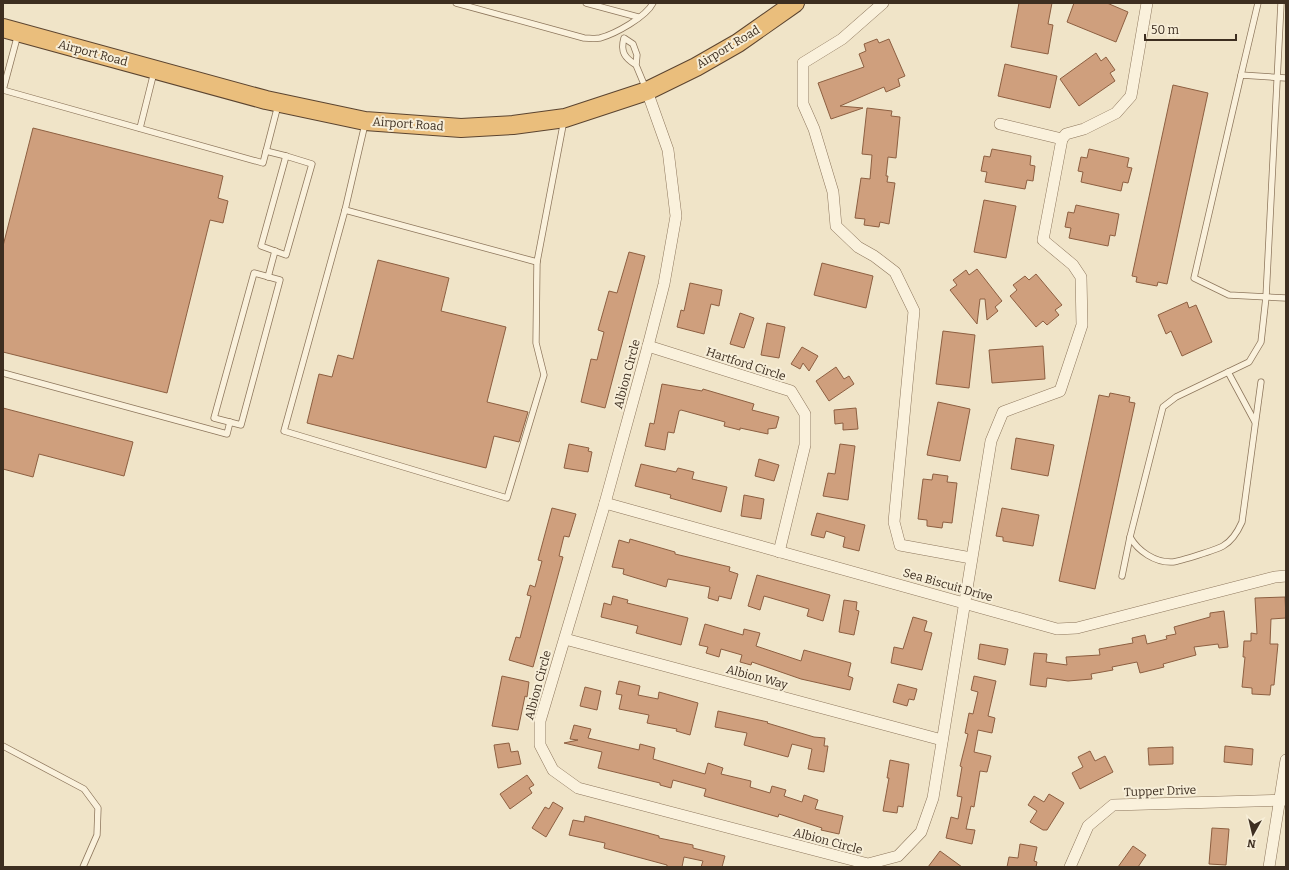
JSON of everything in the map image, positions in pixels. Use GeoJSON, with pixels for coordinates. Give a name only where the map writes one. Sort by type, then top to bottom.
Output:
{"type":"FeatureCollection","features":[{"type":"Feature","properties":{"kind":"highway","name":"Airport Road"},"geometry":{"type":"LineString","coordinates":[[11,30],[279,103],[366,121],[461,128],[513,125],[565,118],[647,91],[696,67],[738,43],[795,3]]}},
{"type":"Feature","properties":{"kind":"street"},"geometry":{"type":"LineString","coordinates":[[883,3],[842,38],[803,62],[803,104],[814,129],[833,192],[836,226],[858,247],[874,256],[895,272],[914,311],[894,522],[900,545],[971,558]]}},
{"type":"Feature","properties":{"kind":"street"},"geometry":{"type":"LineString","coordinates":[[1000,124],[1062,139],[1066,134],[1084,129],[1116,113],[1130,96],[1147,3]]}},
{"type":"Feature","properties":{"kind":"street","name":"Albion Circle"},"geometry":{"type":"LineString","coordinates":[[647,91],[668,150],[676,216],[664,284],[648,346],[605,503],[540,722],[540,745],[553,770],[578,788],[868,864],[898,856],[921,832],[933,798],[963,603],[991,441],[1003,412],[1060,391],[1082,325],[1081,277],[1073,265],[1043,240],[1062,139]]}},
{"type":"Feature","properties":{"kind":"street","name":"Hartford Circle"},"geometry":{"type":"LineString","coordinates":[[648,346],[791,391],[805,414],[805,445],[779,552]]}},
{"type":"Feature","properties":{"kind":"street","name":"Sea Biscuit Drive"},"geometry":{"type":"LineString","coordinates":[[605,503],[1057,629],[1077,628],[1275,577],[1286,576]]}},
{"type":"Feature","properties":{"kind":"street","name":"Albion Way"},"geometry":{"type":"LineString","coordinates":[[565,638],[942,740]]}},
{"type":"Feature","properties":{"kind":"street"},"geometry":{"type":"LineString","coordinates":[[1269,867],[1282,800],[1286,760]]}},
{"type":"Feature","properties":{"kind":"street","name":"Tupper Drive"},"geometry":{"type":"LineString","coordinates":[[1070,867],[1088,826],[1112,805],[1282,800]]}},
{"type":"Feature","properties":{"kind":"lane"},"geometry":{"type":"LineString","coordinates":[[456,3],[584,38],[598,38],[620,29],[650,8],[653,3]]}},
{"type":"Feature","properties":{"kind":"lane"},"geometry":{"type":"LineString","coordinates":[[586,3],[638,17]]}},
{"type":"Feature","properties":{"kind":"lane"},"geometry":{"type":"LineString","coordinates":[[1258,3],[1194,278],[1229,295],[1286,298]]}},
{"type":"Feature","properties":{"kind":"lane"},"geometry":{"type":"LineString","coordinates":[[1122,576],[1130,537],[1163,407],[1176,397],[1249,362],[1261,342],[1266,297],[1281,3]]}},
{"type":"Feature","properties":{"kind":"lane"},"geometry":{"type":"LineString","coordinates":[[620,29],[624,38],[633,44],[637,55],[636,65],[647,91]]}},
{"type":"Feature","properties":{"kind":"lane"},"geometry":{"type":"LineString","coordinates":[[11,30],[3,90],[263,163],[279,103]]}},
{"type":"Feature","properties":{"kind":"lane"},"geometry":{"type":"LineString","coordinates":[[624,38],[622,47],[626,58],[636,65]]}},
{"type":"Feature","properties":{"kind":"lane"},"geometry":{"type":"LineString","coordinates":[[140,128],[154,70]]}},
{"type":"Feature","properties":{"kind":"lane"},"geometry":{"type":"LineString","coordinates":[[1241,75],[1286,78]]}},
{"type":"Feature","properties":{"kind":"lane"},"geometry":{"type":"LineString","coordinates":[[366,121],[345,210],[284,431],[507,498],[544,375],[536,343],[537,262],[565,118]]}},
{"type":"Feature","properties":{"kind":"lane"},"geometry":{"type":"LineString","coordinates":[[266,151],[286,156],[312,164],[286,255],[261,246],[286,156]]}},
{"type":"Feature","properties":{"kind":"lane"},"geometry":{"type":"LineString","coordinates":[[345,210],[537,262]]}},
{"type":"Feature","properties":{"kind":"lane"},"geometry":{"type":"LineString","coordinates":[[268,277],[275,251]]}},
{"type":"Feature","properties":{"kind":"lane"},"geometry":{"type":"LineString","coordinates":[[254,273],[280,280],[241,425],[230,422],[214,418],[254,273]]}},
{"type":"Feature","properties":{"kind":"lane"},"geometry":{"type":"LineString","coordinates":[[1228,372],[1255,423]]}},
{"type":"Feature","properties":{"kind":"lane"},"geometry":{"type":"LineString","coordinates":[[3,373],[227,434],[230,422]]}},
{"type":"Feature","properties":{"kind":"lane"},"geometry":{"type":"LineString","coordinates":[[1130,537],[1135,547],[1151,557],[1173,562],[1223,546],[1237,532],[1242,522],[1261,382]]}},
{"type":"Feature","properties":{"kind":"lane"},"geometry":{"type":"LineString","coordinates":[[3,746],[84,790],[98,808],[97,835],[83,867]]}},
{"type":"Feature","properties":{"kind":"building"},"geometry":{"type":"Polygon","coordinates":[[[1019,3],[1052,3],[1048,24],[1053,25],[1048,54],[1011,47],[1019,3]]]}},
{"type":"Feature","properties":{"kind":"building"},"geometry":{"type":"Polygon","coordinates":[[[1074,3],[1107,3],[1128,12],[1116,42],[1067,22],[1074,3]]]}},
{"type":"Feature","properties":{"kind":"building"},"geometry":{"type":"Polygon","coordinates":[[[877,39],[879,43],[889,39],[905,76],[898,79],[900,86],[886,92],[884,87],[840,106],[863,108],[831,119],[818,83],[864,67],[859,54],[866,51],[864,44],[877,39]]]}},
{"type":"Feature","properties":{"kind":"building"},"geometry":{"type":"Polygon","coordinates":[[[1096,53],[1101,61],[1106,57],[1115,70],[1110,73],[1115,81],[1079,106],[1060,79],[1096,53]]]}},
{"type":"Feature","properties":{"kind":"building"},"geometry":{"type":"Polygon","coordinates":[[[1005,64],[1057,76],[1050,108],[998,96],[1005,64]]]}},
{"type":"Feature","properties":{"kind":"building"},"geometry":{"type":"Polygon","coordinates":[[[1173,85],[1208,93],[1167,284],[1158,282],[1157,286],[1136,282],[1137,277],[1132,276],[1173,85]]]}},
{"type":"Feature","properties":{"kind":"building"},"geometry":{"type":"Polygon","coordinates":[[[867,108],[892,111],[891,116],[900,117],[896,158],[888,157],[886,176],[888,176],[887,182],[895,183],[889,224],[880,222],[879,227],[864,225],[865,219],[855,218],[861,178],[870,179],[872,155],[862,154],[867,108]]]}},
{"type":"Feature","properties":{"kind":"building"},"geometry":{"type":"Polygon","coordinates":[[[33,128],[223,176],[218,198],[228,201],[223,223],[210,220],[167,393],[3,352],[3,246],[33,128]]]}},
{"type":"Feature","properties":{"kind":"building"},"geometry":{"type":"Polygon","coordinates":[[[992,149],[1031,156],[1030,165],[1035,166],[1033,181],[1027,180],[1025,189],[985,182],[987,172],[981,171],[984,156],[990,157],[992,149]]]}},
{"type":"Feature","properties":{"kind":"building"},"geometry":{"type":"Polygon","coordinates":[[[1089,149],[1129,158],[1127,167],[1132,168],[1128,183],[1123,182],[1121,191],[1081,182],[1083,172],[1078,171],[1081,157],[1087,158],[1089,149]]]}},
{"type":"Feature","properties":{"kind":"building"},"geometry":{"type":"Polygon","coordinates":[[[984,200],[1016,206],[1006,258],[974,252],[984,200]]]}},
{"type":"Feature","properties":{"kind":"building"},"geometry":{"type":"Polygon","coordinates":[[[1076,205],[1119,214],[1115,236],[1110,235],[1108,246],[1069,238],[1071,228],[1065,227],[1068,212],[1074,213],[1076,205]]]}},
{"type":"Feature","properties":{"kind":"building"},"geometry":{"type":"Polygon","coordinates":[[[629,252],[645,256],[605,408],[581,402],[591,359],[597,360],[604,332],[598,330],[609,291],[617,293],[629,252]]]}},
{"type":"Feature","properties":{"kind":"building"},"geometry":{"type":"Polygon","coordinates":[[[378,260],[449,278],[441,311],[506,327],[487,402],[528,412],[519,442],[494,436],[486,468],[307,423],[319,374],[332,377],[338,355],[353,359],[378,260]]]}},
{"type":"Feature","properties":{"kind":"building"},"geometry":{"type":"Polygon","coordinates":[[[822,263],[873,276],[866,308],[814,295],[822,263]]]}},
{"type":"Feature","properties":{"kind":"building"},"geometry":{"type":"Polygon","coordinates":[[[977,269],[1002,301],[995,307],[998,311],[987,320],[985,299],[980,299],[977,324],[950,290],[957,285],[953,280],[966,270],[969,275],[977,269]]]}},
{"type":"Feature","properties":{"kind":"building"},"geometry":{"type":"Polygon","coordinates":[[[1036,274],[1062,305],[1055,310],[1059,315],[1047,325],[1043,321],[1036,327],[1010,296],[1017,290],[1013,285],[1025,276],[1029,280],[1036,274]]]}},
{"type":"Feature","properties":{"kind":"building"},"geometry":{"type":"Polygon","coordinates":[[[690,283],[722,290],[719,306],[711,304],[704,334],[677,327],[681,310],[684,311],[690,283]]]}},
{"type":"Feature","properties":{"kind":"building"},"geometry":{"type":"Polygon","coordinates":[[[1187,302],[1189,308],[1196,305],[1212,342],[1182,356],[1171,331],[1166,334],[1158,315],[1187,302]]]}},
{"type":"Feature","properties":{"kind":"building"},"geometry":{"type":"Polygon","coordinates":[[[740,313],[754,318],[744,348],[730,344],[740,313]]]}},
{"type":"Feature","properties":{"kind":"building"},"geometry":{"type":"Polygon","coordinates":[[[767,323],[785,327],[779,358],[761,355],[767,323]]]}},
{"type":"Feature","properties":{"kind":"building"},"geometry":{"type":"Polygon","coordinates":[[[943,331],[975,335],[969,388],[936,384],[943,331]]]}},
{"type":"Feature","properties":{"kind":"building"},"geometry":{"type":"Polygon","coordinates":[[[1043,346],[1045,379],[992,383],[989,350],[1043,346]]]}},
{"type":"Feature","properties":{"kind":"building"},"geometry":{"type":"Polygon","coordinates":[[[802,347],[818,356],[809,371],[803,363],[800,369],[791,364],[802,347]]]}},
{"type":"Feature","properties":{"kind":"building"},"geometry":{"type":"Polygon","coordinates":[[[836,367],[844,379],[849,376],[854,384],[829,401],[816,381],[836,367]]]}},
{"type":"Feature","properties":{"kind":"building"},"geometry":{"type":"Polygon","coordinates":[[[662,384],[702,391],[703,389],[754,404],[752,410],[779,417],[776,428],[768,429],[768,434],[740,428],[740,430],[724,426],[725,422],[681,410],[679,411],[674,433],[668,432],[665,450],[645,446],[650,423],[654,424],[662,384]]]}},
{"type":"Feature","properties":{"kind":"building"},"geometry":{"type":"Polygon","coordinates":[[[1110,393],[1130,397],[1129,402],[1135,403],[1095,589],[1059,581],[1099,395],[1109,397],[1110,393]]]}},
{"type":"Feature","properties":{"kind":"building"},"geometry":{"type":"Polygon","coordinates":[[[938,402],[970,409],[960,461],[927,455],[938,402]]]}},
{"type":"Feature","properties":{"kind":"building"},"geometry":{"type":"Polygon","coordinates":[[[3,408],[133,442],[124,476],[39,454],[33,477],[3,469],[3,408]]]}},
{"type":"Feature","properties":{"kind":"building"},"geometry":{"type":"Polygon","coordinates":[[[856,408],[858,429],[843,430],[843,423],[835,424],[834,410],[856,408]]]}},
{"type":"Feature","properties":{"kind":"building"},"geometry":{"type":"Polygon","coordinates":[[[1016,438],[1054,445],[1048,476],[1011,469],[1016,438]]]}},
{"type":"Feature","properties":{"kind":"building"},"geometry":{"type":"Polygon","coordinates":[[[569,444],[589,448],[588,451],[592,452],[588,472],[564,468],[569,444]]]}},
{"type":"Feature","properties":{"kind":"building"},"geometry":{"type":"Polygon","coordinates":[[[840,444],[855,446],[848,500],[823,496],[828,473],[835,474],[840,444]]]}},
{"type":"Feature","properties":{"kind":"building"},"geometry":{"type":"Polygon","coordinates":[[[759,459],[779,465],[774,481],[755,476],[759,459]]]}},
{"type":"Feature","properties":{"kind":"building"},"geometry":{"type":"Polygon","coordinates":[[[641,464],[676,472],[678,468],[694,472],[692,479],[727,487],[721,512],[670,498],[671,495],[635,486],[641,464]]]}},
{"type":"Feature","properties":{"kind":"building"},"geometry":{"type":"Polygon","coordinates":[[[933,474],[948,476],[947,482],[957,483],[952,523],[943,522],[942,528],[927,526],[927,520],[918,519],[923,479],[932,480],[933,474]]]}},
{"type":"Feature","properties":{"kind":"building"},"geometry":{"type":"Polygon","coordinates":[[[744,495],[764,499],[761,519],[741,516],[744,495]]]}},
{"type":"Feature","properties":{"kind":"building"},"geometry":{"type":"Polygon","coordinates":[[[552,508],[576,514],[569,537],[564,536],[559,556],[563,557],[533,667],[509,660],[516,637],[520,638],[531,596],[527,595],[530,585],[535,587],[542,561],[538,560],[552,508]]]}},
{"type":"Feature","properties":{"kind":"building"},"geometry":{"type":"Polygon","coordinates":[[[1002,508],[1039,515],[1033,546],[1003,541],[1003,537],[996,536],[1002,508]]]}},
{"type":"Feature","properties":{"kind":"building"},"geometry":{"type":"Polygon","coordinates":[[[817,513],[865,525],[859,551],[843,547],[845,537],[826,531],[824,538],[811,535],[817,513]]]}},
{"type":"Feature","properties":{"kind":"building"},"geometry":{"type":"Polygon","coordinates":[[[630,539],[675,552],[675,554],[730,567],[729,571],[738,574],[731,599],[719,596],[718,601],[708,598],[710,587],[668,579],[666,587],[623,574],[624,569],[612,567],[619,540],[629,543],[630,539]]]}},
{"type":"Feature","properties":{"kind":"building"},"geometry":{"type":"Polygon","coordinates":[[[757,575],[830,595],[823,621],[807,616],[809,609],[764,596],[760,610],[748,606],[757,575]]]}},
{"type":"Feature","properties":{"kind":"building"},"geometry":{"type":"Polygon","coordinates":[[[613,596],[628,600],[627,603],[688,618],[681,645],[636,633],[638,626],[601,617],[604,603],[611,605],[613,596]]]}},
{"type":"Feature","properties":{"kind":"building"},"geometry":{"type":"Polygon","coordinates":[[[1285,597],[1286,618],[1271,619],[1270,644],[1278,644],[1274,685],[1271,685],[1270,695],[1252,694],[1252,688],[1242,687],[1245,657],[1243,657],[1244,641],[1251,641],[1251,633],[1257,634],[1255,598],[1285,597]]]}},
{"type":"Feature","properties":{"kind":"building"},"geometry":{"type":"Polygon","coordinates":[[[844,600],[857,602],[856,610],[859,611],[854,635],[839,632],[844,600]]]}},
{"type":"Feature","properties":{"kind":"building"},"geometry":{"type":"Polygon","coordinates":[[[1224,611],[1228,647],[1219,648],[1218,644],[1194,647],[1196,655],[1163,664],[1164,667],[1140,673],[1137,662],[1112,667],[1113,670],[1091,674],[1092,679],[1068,681],[1047,678],[1046,687],[1030,685],[1034,653],[1047,654],[1046,662],[1067,665],[1066,657],[1100,655],[1099,649],[1133,643],[1132,638],[1145,635],[1147,644],[1167,639],[1166,636],[1176,634],[1174,627],[1210,617],[1210,613],[1224,611]]]}},
{"type":"Feature","properties":{"kind":"building"},"geometry":{"type":"Polygon","coordinates":[[[913,617],[927,621],[924,631],[932,633],[922,670],[891,663],[894,647],[903,649],[913,617]]]}},
{"type":"Feature","properties":{"kind":"building"},"geometry":{"type":"Polygon","coordinates":[[[705,624],[743,635],[744,629],[760,633],[756,646],[801,661],[804,650],[851,663],[848,676],[853,678],[850,690],[801,679],[752,662],[751,665],[740,662],[742,655],[721,649],[719,657],[706,653],[708,647],[699,645],[705,624]]]}},
{"type":"Feature","properties":{"kind":"building"},"geometry":{"type":"Polygon","coordinates":[[[980,644],[1008,649],[1005,665],[978,659],[980,644]]]}},
{"type":"Feature","properties":{"kind":"building"},"geometry":{"type":"Polygon","coordinates":[[[502,676],[529,682],[527,697],[525,696],[518,730],[492,726],[502,676]]]}},
{"type":"Feature","properties":{"kind":"building"},"geometry":{"type":"Polygon","coordinates":[[[974,676],[996,681],[988,716],[995,718],[992,733],[978,730],[974,752],[991,756],[987,772],[980,771],[974,807],[971,806],[966,829],[975,830],[972,844],[946,838],[951,817],[958,819],[962,797],[957,796],[962,767],[960,766],[968,734],[965,733],[969,713],[973,714],[978,692],[971,690],[974,676]]]}},
{"type":"Feature","properties":{"kind":"building"},"geometry":{"type":"Polygon","coordinates":[[[619,681],[640,686],[638,695],[658,699],[659,692],[698,703],[690,735],[676,731],[677,729],[647,723],[649,715],[619,709],[622,695],[616,694],[619,681]]]}},
{"type":"Feature","properties":{"kind":"building"},"geometry":{"type":"Polygon","coordinates":[[[898,684],[917,689],[914,700],[909,699],[907,706],[893,702],[898,684]]]}},
{"type":"Feature","properties":{"kind":"building"},"geometry":{"type":"Polygon","coordinates":[[[585,687],[601,691],[597,710],[580,706],[585,687]]]}},
{"type":"Feature","properties":{"kind":"building"},"geometry":{"type":"Polygon","coordinates":[[[718,711],[768,722],[767,723],[814,737],[825,738],[824,746],[828,746],[824,772],[808,769],[812,749],[792,744],[788,757],[744,745],[747,733],[715,727],[718,711]]]}},
{"type":"Feature","properties":{"kind":"building"},"geometry":{"type":"Polygon","coordinates":[[[574,725],[591,729],[588,738],[639,750],[640,744],[655,748],[653,759],[705,774],[708,763],[723,768],[721,774],[751,781],[750,787],[770,793],[772,786],[786,790],[784,796],[802,802],[804,795],[818,800],[815,809],[843,816],[839,834],[821,830],[822,828],[779,814],[778,817],[704,796],[706,789],[673,780],[671,788],[660,785],[660,783],[598,768],[602,752],[564,743],[578,740],[570,739],[574,725]]]}},
{"type":"Feature","properties":{"kind":"building"},"geometry":{"type":"Polygon","coordinates":[[[509,743],[511,752],[518,751],[521,764],[498,768],[494,745],[509,743]]]}},
{"type":"Feature","properties":{"kind":"building"},"geometry":{"type":"Polygon","coordinates":[[[1225,746],[1253,749],[1252,765],[1224,762],[1225,746]]]}},
{"type":"Feature","properties":{"kind":"building"},"geometry":{"type":"Polygon","coordinates":[[[1173,747],[1173,764],[1149,765],[1148,748],[1173,747]]]}},
{"type":"Feature","properties":{"kind":"building"},"geometry":{"type":"Polygon","coordinates":[[[1090,751],[1095,761],[1105,756],[1113,772],[1080,789],[1072,773],[1083,767],[1078,757],[1090,751]]]}},
{"type":"Feature","properties":{"kind":"building"},"geometry":{"type":"Polygon","coordinates":[[[890,760],[909,764],[903,807],[898,806],[897,813],[883,811],[889,778],[887,778],[890,760]]]}},
{"type":"Feature","properties":{"kind":"building"},"geometry":{"type":"Polygon","coordinates":[[[527,775],[534,785],[529,788],[532,793],[510,809],[500,794],[527,775]]]}},
{"type":"Feature","properties":{"kind":"building"},"geometry":{"type":"Polygon","coordinates":[[[1049,794],[1064,803],[1047,830],[1043,830],[1030,822],[1037,811],[1028,805],[1034,796],[1044,802],[1049,794]]]}},
{"type":"Feature","properties":{"kind":"building"},"geometry":{"type":"Polygon","coordinates":[[[553,802],[563,808],[546,837],[532,828],[545,807],[549,809],[553,802]]]}},
{"type":"Feature","properties":{"kind":"building"},"geometry":{"type":"Polygon","coordinates":[[[585,816],[659,836],[659,838],[693,845],[693,848],[725,856],[722,867],[701,867],[703,861],[684,857],[682,867],[667,867],[667,865],[604,848],[605,843],[569,835],[573,820],[584,822],[585,816]]]}},
{"type":"Feature","properties":{"kind":"building"},"geometry":{"type":"Polygon","coordinates":[[[1212,828],[1229,829],[1226,865],[1209,864],[1212,828]]]}},
{"type":"Feature","properties":{"kind":"building"},"geometry":{"type":"Polygon","coordinates":[[[1020,844],[1037,847],[1034,861],[1037,862],[1036,867],[1007,867],[1009,857],[1018,858],[1020,844]]]}},
{"type":"Feature","properties":{"kind":"building"},"geometry":{"type":"Polygon","coordinates":[[[1133,846],[1146,855],[1138,867],[1118,867],[1133,846]]]}},
{"type":"Feature","properties":{"kind":"building"},"geometry":{"type":"Polygon","coordinates":[[[940,851],[962,867],[928,867],[940,851]]]}}]}
